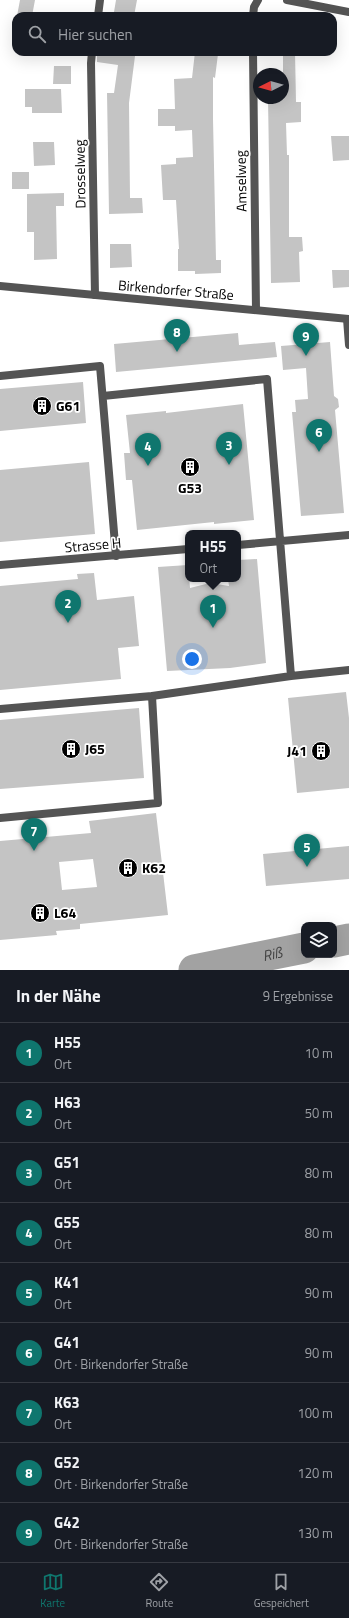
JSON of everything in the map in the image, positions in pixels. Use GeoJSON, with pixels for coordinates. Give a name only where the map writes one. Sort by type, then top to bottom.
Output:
{"type":"FeatureCollection","features":[{"type":"Feature","properties":{"kind":"street"},"geometry":{"type":"LineString","coordinates":[[98,12],[100,0]]}},
{"type":"Feature","properties":{"kind":"street"},"geometry":{"type":"LineString","coordinates":[[253,12],[258,0]]}},
{"type":"Feature","properties":{"kind":"street"},"geometry":{"type":"LineString","coordinates":[[287,0],[349,12]]}},
{"type":"Feature","properties":{"kind":"street","name":"Drosselweg"},"geometry":{"type":"LineString","coordinates":[[91,56],[90,63],[95,296]]}},
{"type":"Feature","properties":{"kind":"street","name":"Amselweg"},"geometry":{"type":"LineString","coordinates":[[253,56],[256,310]]}},
{"type":"Feature","properties":{"kind":"street","name":"Birkendorfer Straße"},"geometry":{"type":"LineString","coordinates":[[0,286],[348,319]]}},
{"type":"Feature","properties":{"kind":"street"},"geometry":{"type":"LineString","coordinates":[[348,319],[349,345]]}},
{"type":"Feature","properties":{"kind":"street"},"geometry":{"type":"LineString","coordinates":[[0,376],[100,366],[116,556]]}},
{"type":"Feature","properties":{"kind":"street"},"geometry":{"type":"LineString","coordinates":[[103,396],[267,379],[291,676]]}},
{"type":"Feature","properties":{"kind":"street"},"geometry":{"type":"LineString","coordinates":[[241,545],[349,536]]}},
{"type":"Feature","properties":{"kind":"street","name":"Strasse H"},"geometry":{"type":"LineString","coordinates":[[0,565],[185,549]]}},
{"type":"Feature","properties":{"kind":"street"},"geometry":{"type":"LineString","coordinates":[[0,709],[152,696],[291,676],[349,670]]}},
{"type":"Feature","properties":{"kind":"street"},"geometry":{"type":"LineString","coordinates":[[0,818],[158,803],[152,696]]}},
{"type":"Feature","properties":{"kind":"building"},"geometry":{"type":"Polygon","coordinates":[[[20,0],[35,0],[33,12],[18,12],[20,0]]]}},
{"type":"Feature","properties":{"kind":"building"},"geometry":{"type":"Polygon","coordinates":[[[116,0],[137,0],[135,12],[114,12],[116,0]]]}},
{"type":"Feature","properties":{"kind":"building"},"geometry":{"type":"Polygon","coordinates":[[[97,56],[135,56],[129,103],[130,198],[142,198],[143,213],[109,214],[107,93],[114,93],[118,65],[97,62],[97,56]]]}},
{"type":"Feature","properties":{"kind":"building"},"geometry":{"type":"Polygon","coordinates":[[[195,56],[218,56],[215,78],[213,77],[213,119],[216,260],[221,260],[221,273],[195,274],[195,271],[178,271],[179,249],[176,200],[163,200],[161,165],[176,164],[176,158],[193,157],[192,130],[175,131],[175,126],[158,126],[158,109],[175,109],[174,79],[192,78],[195,56]]]}},
{"type":"Feature","properties":{"kind":"building"},"geometry":{"type":"Polygon","coordinates":[[[283,56],[295,56],[296,102],[301,102],[301,122],[286,123],[287,155],[289,155],[289,237],[302,237],[303,251],[299,252],[300,282],[271,283],[268,104],[289,104],[289,68],[283,68],[283,56]]]}},
{"type":"Feature","properties":{"kind":"building"},"geometry":{"type":"Polygon","coordinates":[[[54,66],[71,66],[71,84],[53,84],[54,66]]]}},
{"type":"Feature","properties":{"kind":"building"},"geometry":{"type":"Polygon","coordinates":[[[25,89],[61,89],[62,113],[32,113],[32,107],[25,107],[25,89]]]}},
{"type":"Feature","properties":{"kind":"building"},"geometry":{"type":"Polygon","coordinates":[[[331,136],[349,136],[349,160],[333,161],[331,136]]]}},
{"type":"Feature","properties":{"kind":"building"},"geometry":{"type":"Polygon","coordinates":[[[33,142],[54,142],[55,165],[34,166],[33,142]]]}},
{"type":"Feature","properties":{"kind":"building"},"geometry":{"type":"Polygon","coordinates":[[[12,172],[29,172],[29,189],[12,189],[12,172]]]}},
{"type":"Feature","properties":{"kind":"building"},"geometry":{"type":"Polygon","coordinates":[[[64,193],[64,206],[56,206],[57,259],[34,260],[34,232],[27,232],[27,194],[64,193]]]}},
{"type":"Feature","properties":{"kind":"building"},"geometry":{"type":"Polygon","coordinates":[[[110,244],[131,244],[132,267],[110,268],[110,244]]]}},
{"type":"Feature","properties":{"kind":"building"},"geometry":{"type":"Polygon","coordinates":[[[332,270],[349,270],[349,287],[333,288],[332,270]]]}},
{"type":"Feature","properties":{"kind":"building"},"geometry":{"type":"Polygon","coordinates":[[[238,333],[239,345],[275,342],[277,357],[116,372],[114,344],[238,333]]]}},
{"type":"Feature","properties":{"kind":"building"},"geometry":{"type":"Polygon","coordinates":[[[330,342],[334,396],[338,399],[339,407],[335,410],[344,513],[301,516],[292,412],[296,412],[295,400],[308,399],[306,368],[283,370],[281,346],[330,342]]]}},
{"type":"Feature","properties":{"kind":"building","name":"G61"},"geometry":{"type":"Polygon","coordinates":[[[83,382],[86,423],[0,431],[0,389],[83,382]]]}},
{"type":"Feature","properties":{"kind":"building"},"geometry":{"type":"Polygon","coordinates":[[[243,404],[254,520],[214,524],[214,522],[137,530],[132,480],[126,480],[124,453],[130,453],[126,415],[166,411],[166,413],[243,404]]]}},
{"type":"Feature","properties":{"kind":"building"},"geometry":{"type":"Polygon","coordinates":[[[89,462],[95,534],[0,542],[0,470],[89,462]]]}},
{"type":"Feature","properties":{"kind":"building"},"geometry":{"type":"Polygon","coordinates":[[[257,559],[266,663],[230,668],[167,671],[158,567],[185,565],[185,582],[189,582],[190,588],[210,583],[229,586],[228,582],[241,582],[241,560],[257,559]]]}},
{"type":"Feature","properties":{"kind":"building"},"geometry":{"type":"Polygon","coordinates":[[[94,573],[97,600],[134,596],[139,646],[118,648],[121,679],[0,690],[0,586],[78,579],[77,574],[94,573]]]}},
{"type":"Feature","properties":{"kind":"building","name":"J41"},"geometry":{"type":"Polygon","coordinates":[[[346,692],[349,718],[349,788],[297,793],[288,698],[346,692]]]}},
{"type":"Feature","properties":{"kind":"building","name":"J65"},"geometry":{"type":"Polygon","coordinates":[[[139,708],[144,778],[0,789],[0,720],[139,708]]]}},
{"type":"Feature","properties":{"kind":"building"},"geometry":{"type":"Polygon","coordinates":[[[156,813],[168,915],[80,924],[80,929],[56,931],[57,935],[0,940],[0,841],[91,833],[89,821],[156,813]],[[93,859],[59,862],[62,890],[97,887],[93,859]]]}},
{"type":"Feature","properties":{"kind":"building"},"geometry":{"type":"Polygon","coordinates":[[[349,846],[349,879],[266,886],[263,854],[349,846]]]}},
{"type":"Feature","properties":{"kind":"waterway","name":"Riß"},"geometry":{"type":"LineString","coordinates":[[337,941],[349,939]]}},
{"type":"Feature","properties":{"kind":"waterway","name":"Riß"},"geometry":{"type":"LineString","coordinates":[[194,970],[301,949]]}},
{"type":"Feature","properties":{"kind":"place","name":"G52"},"geometry":{"type":"Point","coordinates":[177,352]}},
{"type":"Feature","properties":{"kind":"place","name":"G42"},"geometry":{"type":"Point","coordinates":[306,356]}},
{"type":"Feature","properties":{"kind":"place","name":"G61"},"geometry":{"type":"Point","coordinates":[42,406]}},
{"type":"Feature","properties":{"kind":"place","name":"G41"},"geometry":{"type":"Point","coordinates":[319,452]}},
{"type":"Feature","properties":{"kind":"place","name":"G51"},"geometry":{"type":"Point","coordinates":[229,465]}},
{"type":"Feature","properties":{"kind":"place","name":"G55"},"geometry":{"type":"Point","coordinates":[148,466]}},
{"type":"Feature","properties":{"kind":"place","name":"G53"},"geometry":{"type":"Point","coordinates":[190,467]}},
{"type":"Feature","properties":{"kind":"place","name":"H63"},"geometry":{"type":"Point","coordinates":[68,623]}},
{"type":"Feature","properties":{"kind":"place","name":"H55"},"geometry":{"type":"Point","coordinates":[213,628]}},
{"type":"Feature","properties":{"kind":"place","name":"J65"},"geometry":{"type":"Point","coordinates":[71,749]}},
{"type":"Feature","properties":{"kind":"place","name":"J41"},"geometry":{"type":"Point","coordinates":[321,751]}},
{"type":"Feature","properties":{"kind":"place","name":"K63"},"geometry":{"type":"Point","coordinates":[34,851]}},
{"type":"Feature","properties":{"kind":"place","name":"K41"},"geometry":{"type":"Point","coordinates":[307,867]}},
{"type":"Feature","properties":{"kind":"place","name":"K62"},"geometry":{"type":"Point","coordinates":[128,868]}},
{"type":"Feature","properties":{"kind":"place","name":"L64"},"geometry":{"type":"Point","coordinates":[40,913]}}]}
